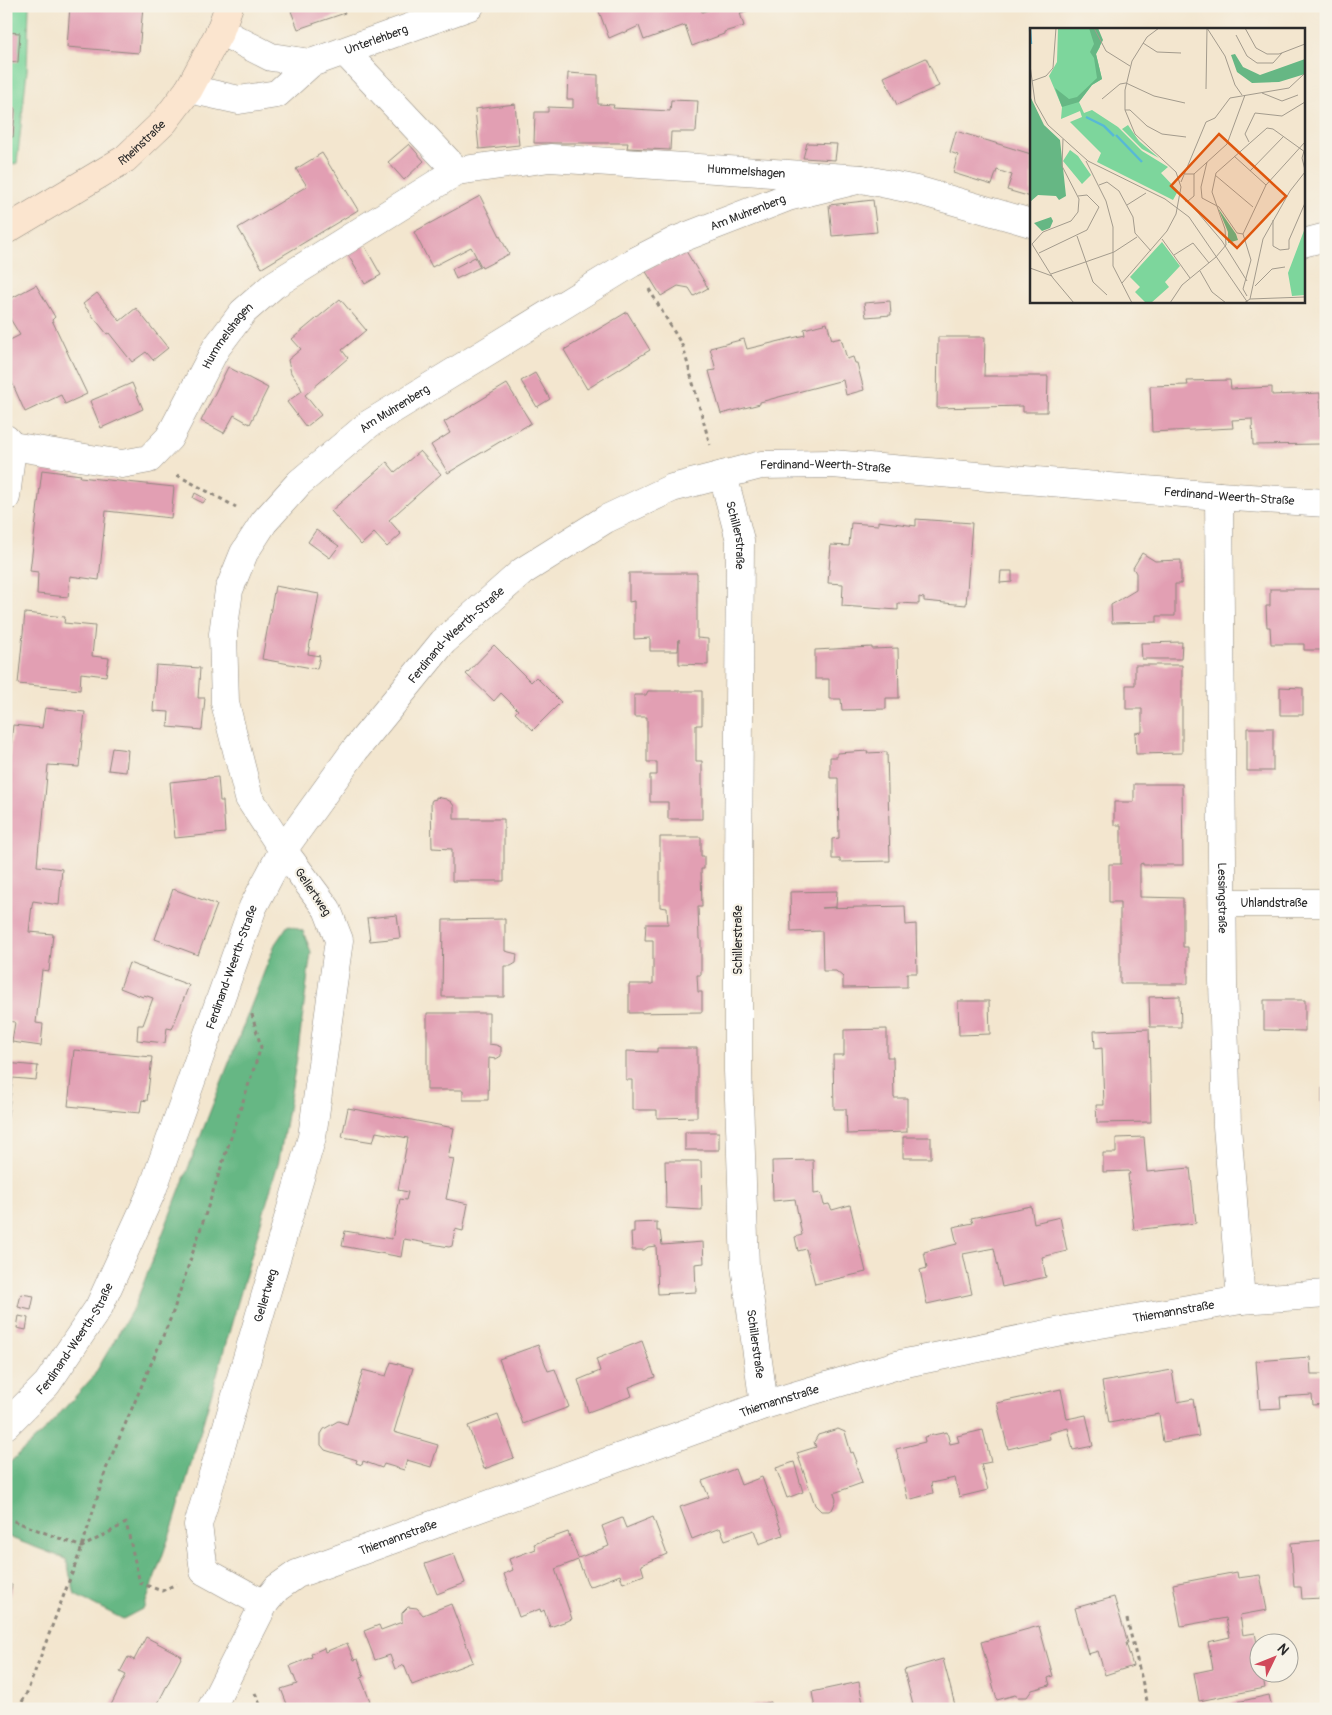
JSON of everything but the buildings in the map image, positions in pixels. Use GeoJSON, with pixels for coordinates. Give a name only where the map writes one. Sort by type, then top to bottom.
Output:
{"type":"FeatureCollection","features":[{"type":"Feature","properties":{"kind":"street","name":"Unterlehberg"},"geometry":{"type":"LineString","coordinates":[[189,89],[239,100],[277,94],[311,63],[470,6]]}},
{"type":"Feature","properties":{"kind":"street","name":"Unterlehberg"},"geometry":{"type":"LineString","coordinates":[[225,18],[271,57],[311,63]]}},
{"type":"Feature","properties":{"kind":"street","name":"Rheinstraße"},"geometry":{"type":"LineString","coordinates":[[6,230],[125,158],[164,122],[189,89],[225,18]]}},
{"type":"Feature","properties":{"kind":"street"},"geometry":{"type":"LineString","coordinates":[[345,52],[457,171]]}},
{"type":"Feature","properties":{"kind":"street","name":"Hummelshagen"},"geometry":{"type":"LineString","coordinates":[[9,443],[122,464],[149,459],[169,438],[216,348],[243,312],[274,285],[457,171],[550,158],[862,179],[916,190],[1030,223]]}},
{"type":"Feature","properties":{"kind":"street","name":"Am Muhrenberg"},"geometry":{"type":"LineString","coordinates":[[283,850],[248,798],[225,703],[223,634],[229,590],[244,553],[264,522],[299,483],[369,424],[632,263],[677,240],[788,197],[862,179]]}},
{"type":"Feature","properties":{"kind":"street"},"geometry":{"type":"LineString","coordinates":[[1304,243],[1326,237]]}},
{"type":"Feature","properties":{"kind":"street"},"geometry":{"type":"LineString","coordinates":[[6,497],[9,443]]}},
{"type":"Feature","properties":{"kind":"street","name":"Ferdinand-Weerth-Straße"},"geometry":{"type":"LineString","coordinates":[[6,1426],[47,1384],[99,1307],[152,1191],[254,908],[283,850],[355,750],[443,642],[523,571],[606,519],[672,488],[761,465],[832,464],[1326,503]]}},
{"type":"Feature","properties":{"kind":"street","name":"Schillerstraße"},"geometry":{"type":"LineString","coordinates":[[723,475],[740,540],[738,1071],[745,1266],[764,1405]]}},
{"type":"Feature","properties":{"kind":"street","name":"Lessingstraße"},"geometry":{"type":"LineString","coordinates":[[1219,496],[1226,1126],[1240,1300]]}},
{"type":"Feature","properties":{"kind":"street","name":"Gellertweg"},"geometry":{"type":"LineString","coordinates":[[204,1571],[198,1525],[312,1137],[339,940],[327,909],[283,850]]}},
{"type":"Feature","properties":{"kind":"street","name":"Uhlandstraße"},"geometry":{"type":"LineString","coordinates":[[1223,903],[1326,903]]}},
{"type":"Feature","properties":{"kind":"street","name":"Thiemannstraße"},"geometry":{"type":"LineString","coordinates":[[264,1604],[277,1588],[297,1574],[764,1405],[900,1364],[1071,1329],[1240,1300],[1326,1294]]}},
{"type":"Feature","properties":{"kind":"street"},"geometry":{"type":"LineString","coordinates":[[204,1571],[264,1604],[211,1709]]}},
{"type":"Feature","properties":{"kind":"path"},"geometry":{"type":"LineString","coordinates":[[654,297],[683,347],[708,439]]}},
{"type":"Feature","properties":{"kind":"path"},"geometry":{"type":"LineString","coordinates":[[191,484],[240,509]]}},
{"type":"Feature","properties":{"kind":"path"},"geometry":{"type":"LineString","coordinates":[[18,1709],[82,1548],[106,1469],[172,1316],[262,1047],[250,1005],[226,987]]}},
{"type":"Feature","properties":{"kind":"path"},"geometry":{"type":"LineString","coordinates":[[6,1518],[82,1548]]}},
{"type":"Feature","properties":{"kind":"path"},"geometry":{"type":"LineString","coordinates":[[82,1548],[126,1523],[140,1583],[162,1591],[204,1571]]}},
{"type":"Feature","properties":{"kind":"path"},"geometry":{"type":"LineString","coordinates":[[1127,1619],[1148,1709]]}},
{"type":"Feature","properties":{"kind":"green space"},"geometry":{"type":"Polygon","coordinates":[[[6,6],[29,6],[27,70],[17,163],[6,167],[6,6]]]}},
{"type":"Feature","properties":{"kind":"green space"},"geometry":{"type":"Polygon","coordinates":[[[288,925],[303,931],[311,952],[297,1058],[279,1160],[174,1523],[144,1608],[123,1619],[75,1595],[66,1559],[6,1536],[6,1466],[42,1433],[93,1377],[135,1305],[275,944],[288,925]]]}}]}
